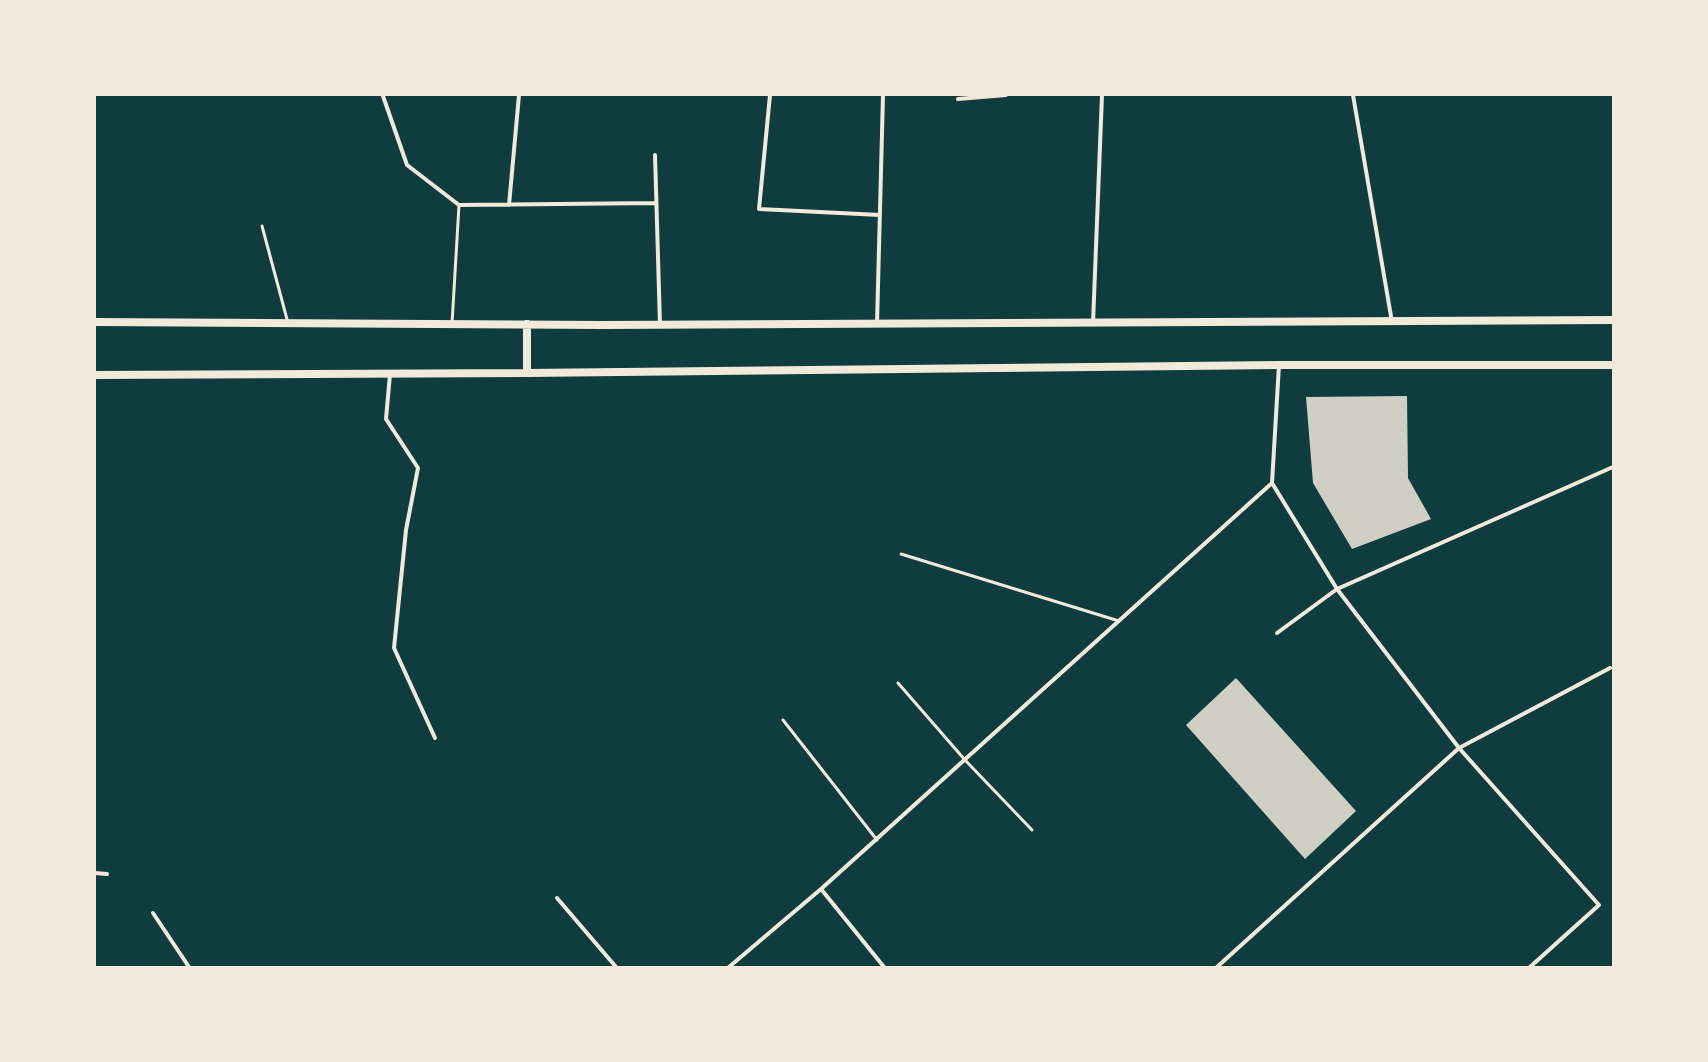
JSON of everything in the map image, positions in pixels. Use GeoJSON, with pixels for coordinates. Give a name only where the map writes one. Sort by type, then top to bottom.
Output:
{"type":"FeatureCollection","features":[{"type":"Feature","properties":{"kind":"main road"},"geometry":{"type":"LineString","coordinates":[[95,322],[660,325],[1093,324],[1613,320]]}},
{"type":"Feature","properties":{"kind":"main road"},"geometry":{"type":"LineString","coordinates":[[526,324],[527,373]]}},
{"type":"Feature","properties":{"kind":"main road"},"geometry":{"type":"LineString","coordinates":[[95,375],[527,373],[1279,366],[1613,365]]}},
{"type":"Feature","properties":{"kind":"street"},"geometry":{"type":"LineString","coordinates":[[509,205],[518,95]]}},
{"type":"Feature","properties":{"kind":"street"},"geometry":{"type":"LineString","coordinates":[[770,95],[759,209],[880,215]]}},
{"type":"Feature","properties":{"kind":"street"},"geometry":{"type":"LineString","coordinates":[[877,324],[884,95]]}},
{"type":"Feature","properties":{"kind":"street"},"geometry":{"type":"LineString","coordinates":[[958,99],[1006,95]]}},
{"type":"Feature","properties":{"kind":"street"},"geometry":{"type":"LineString","coordinates":[[1093,324],[1102,95]]}},
{"type":"Feature","properties":{"kind":"street"},"geometry":{"type":"LineString","coordinates":[[1353,95],[1392,322]]}},
{"type":"Feature","properties":{"kind":"street"},"geometry":{"type":"LineString","coordinates":[[383,96],[407,165],[459,205],[656,203]]}},
{"type":"Feature","properties":{"kind":"street"},"geometry":{"type":"LineString","coordinates":[[655,155],[660,325]]}},
{"type":"Feature","properties":{"kind":"street"},"geometry":{"type":"LineString","coordinates":[[1279,366],[1272,483],[1337,589],[1459,748],[1600,905],[1530,967]]}},
{"type":"Feature","properties":{"kind":"street"},"geometry":{"type":"LineString","coordinates":[[390,374],[386,419],[418,468],[406,530],[394,648],[435,738]]}},
{"type":"Feature","properties":{"kind":"street"},"geometry":{"type":"LineString","coordinates":[[1277,633],[1337,589],[1613,467]]}},
{"type":"Feature","properties":{"kind":"street"},"geometry":{"type":"LineString","coordinates":[[729,967],[877,840],[1272,483]]}},
{"type":"Feature","properties":{"kind":"street"},"geometry":{"type":"LineString","coordinates":[[1217,967],[1459,748],[1610,668]]}},
{"type":"Feature","properties":{"kind":"street"},"geometry":{"type":"LineString","coordinates":[[95,873],[107,874]]}},
{"type":"Feature","properties":{"kind":"street"},"geometry":{"type":"LineString","coordinates":[[821,889],[884,967]]}},
{"type":"Feature","properties":{"kind":"street"},"geometry":{"type":"LineString","coordinates":[[557,898],[616,967]]}},
{"type":"Feature","properties":{"kind":"street"},"geometry":{"type":"LineString","coordinates":[[153,913],[189,967]]}},
{"type":"Feature","properties":{"kind":"lane"},"geometry":{"type":"LineString","coordinates":[[452,324],[459,205]]}},
{"type":"Feature","properties":{"kind":"lane"},"geometry":{"type":"LineString","coordinates":[[262,226],[288,323]]}},
{"type":"Feature","properties":{"kind":"lane"},"geometry":{"type":"LineString","coordinates":[[901,554],[1119,620]]}},
{"type":"Feature","properties":{"kind":"lane"},"geometry":{"type":"LineString","coordinates":[[898,683],[965,760],[1032,830]]}},
{"type":"Feature","properties":{"kind":"lane"},"geometry":{"type":"LineString","coordinates":[[784,720],[877,840]]}},
{"type":"Feature","properties":{"kind":"building"},"geometry":{"type":"Polygon","coordinates":[[[1407,396],[1408,478],[1431,519],[1352,549],[1313,483],[1306,397],[1407,396]]]}},
{"type":"Feature","properties":{"kind":"building"},"geometry":{"type":"Polygon","coordinates":[[[1236,678],[1356,811],[1305,859],[1186,725],[1236,678]]]}}]}
